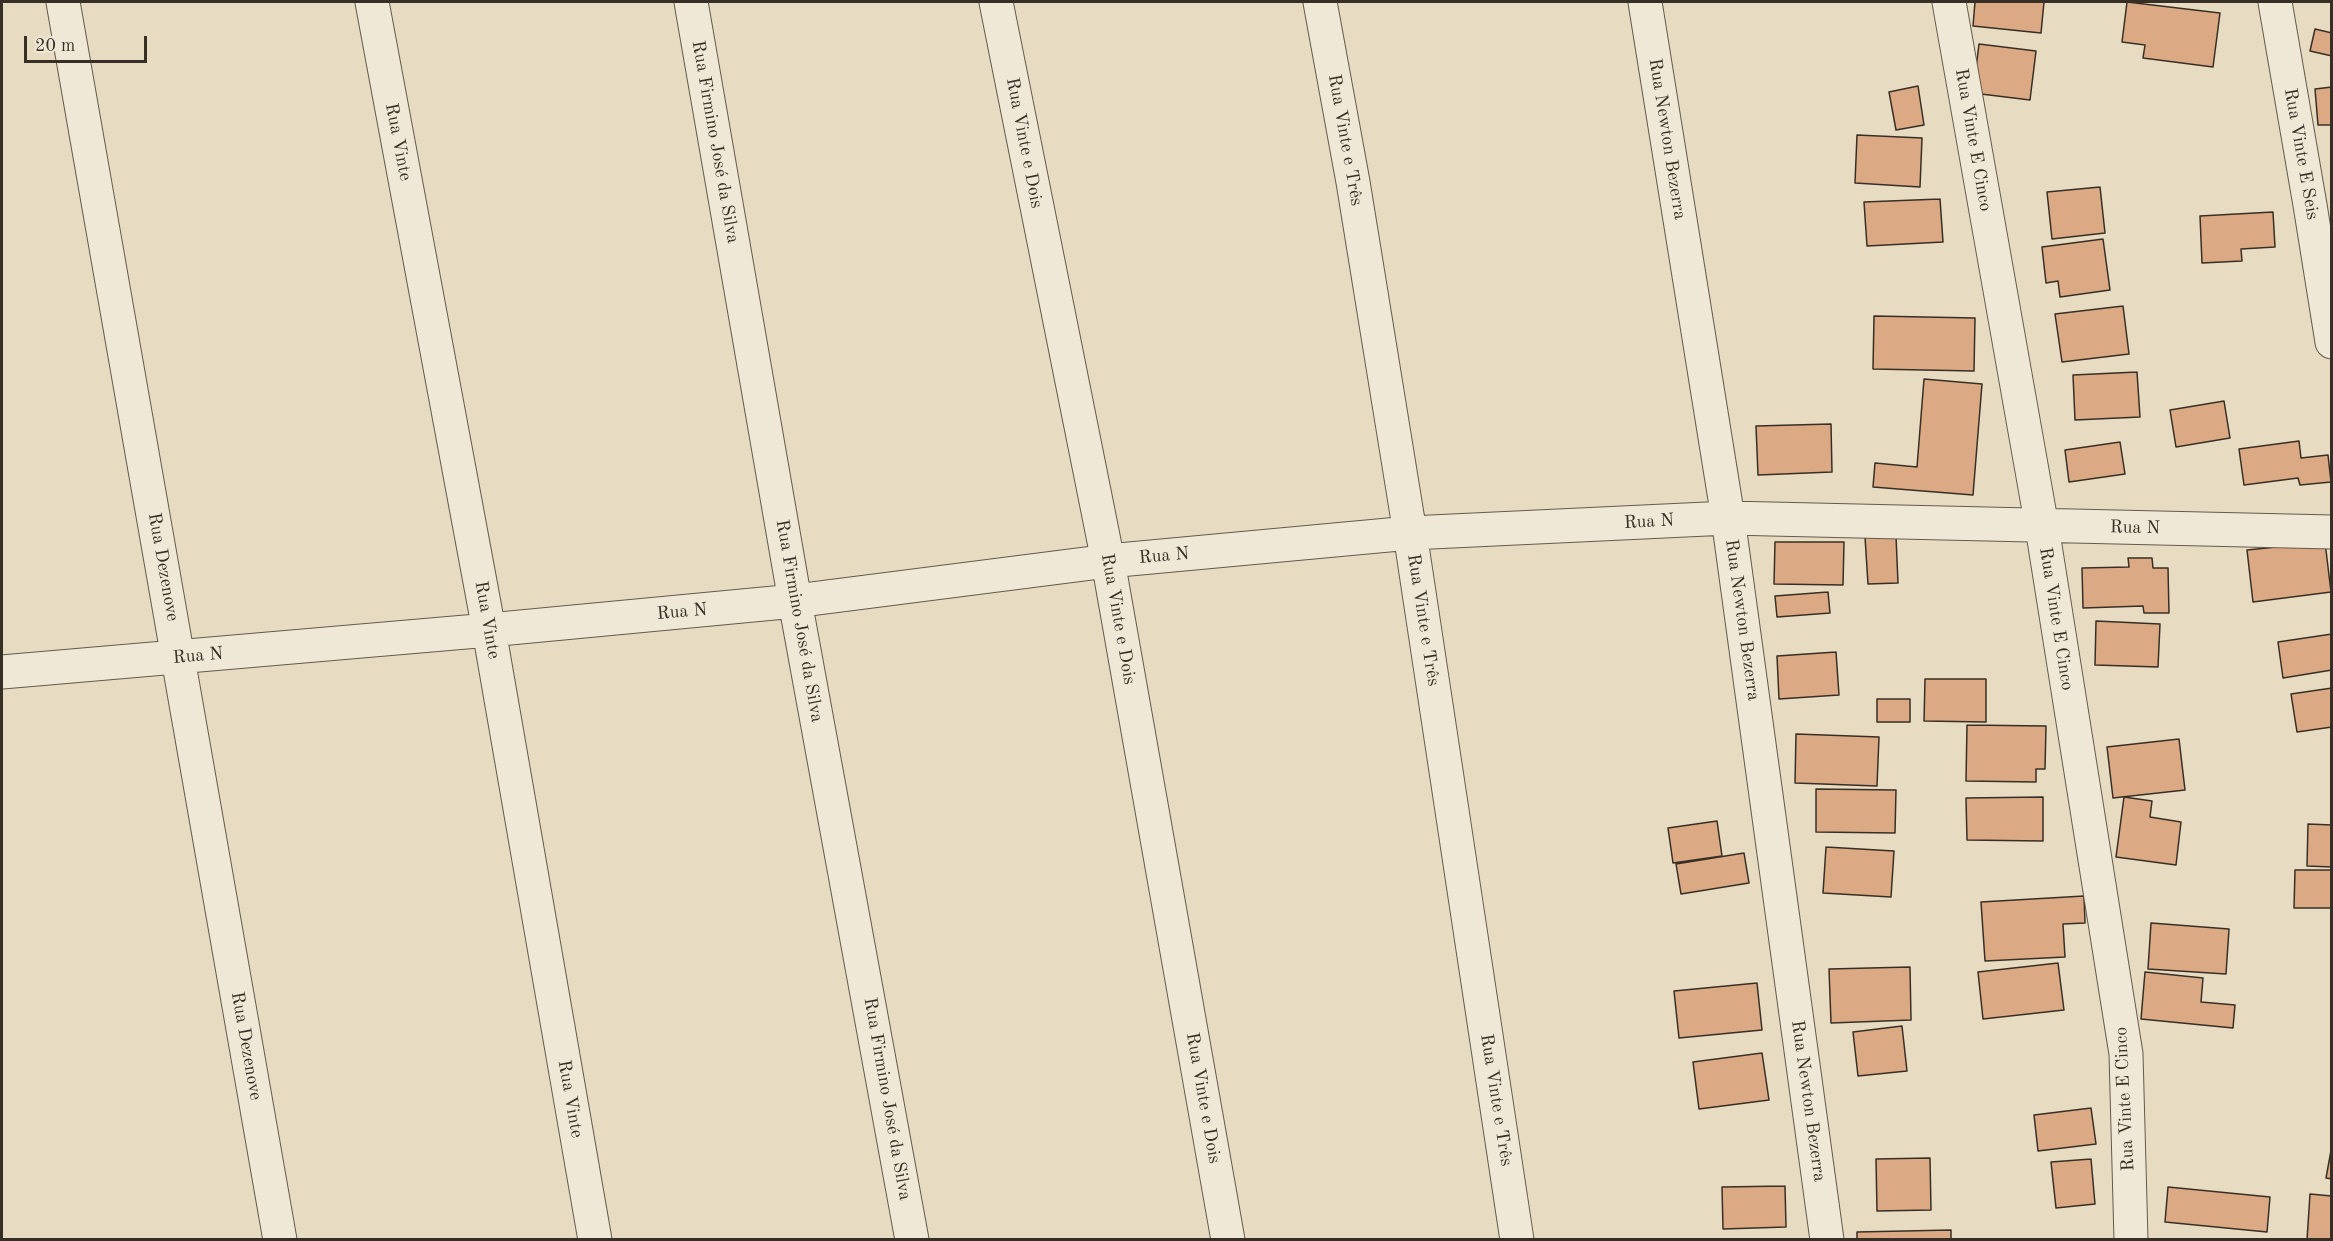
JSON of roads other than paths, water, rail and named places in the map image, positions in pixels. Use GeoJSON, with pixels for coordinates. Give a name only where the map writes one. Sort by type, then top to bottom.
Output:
{"type":"FeatureCollection","features":[{"type":"Feature","properties":{"kind":"street","name":"Rua Dezenove"},"geometry":{"type":"LineString","coordinates":[[63,2],[280,1239]]}},
{"type":"Feature","properties":{"kind":"street","name":"Rua Vinte"},"geometry":{"type":"LineString","coordinates":[[372,2],[489,630],[594,1239]]}},
{"type":"Feature","properties":{"kind":"street","name":"Rua Firmino José da Silva"},"geometry":{"type":"LineString","coordinates":[[691,2],[795,601],[912,1239]]}},
{"type":"Feature","properties":{"kind":"street","name":"Rua Vinte e Dois"},"geometry":{"type":"LineString","coordinates":[[996,2],[1108,561],[1228,1239]]}},
{"type":"Feature","properties":{"kind":"street","name":"Rua Vinte e Três"},"geometry":{"type":"LineString","coordinates":[[1320,2],[1353,182],[1410,533],[1517,1239]]}},
{"type":"Feature","properties":{"kind":"street","name":"Rua Newton Bezerra"},"geometry":{"type":"LineString","coordinates":[[1645,2],[1728,518],[1827,1239]]}},
{"type":"Feature","properties":{"kind":"street","name":"Rua Vinte E Cinco"},"geometry":{"type":"LineString","coordinates":[[1948,2],[2042,527],[2126,1054],[2131,1239]]}},
{"type":"Feature","properties":{"kind":"street","name":"Rua Vinte E Seis"},"geometry":{"type":"LineString","coordinates":[[2275,2],[2321,208],[2331,342]]}},
{"type":"Feature","properties":{"kind":"street","name":"Rua N"},"geometry":{"type":"LineString","coordinates":[[2,672],[795,601],[1108,561],[1410,533],[1728,518],[2331,532]]}}]}
